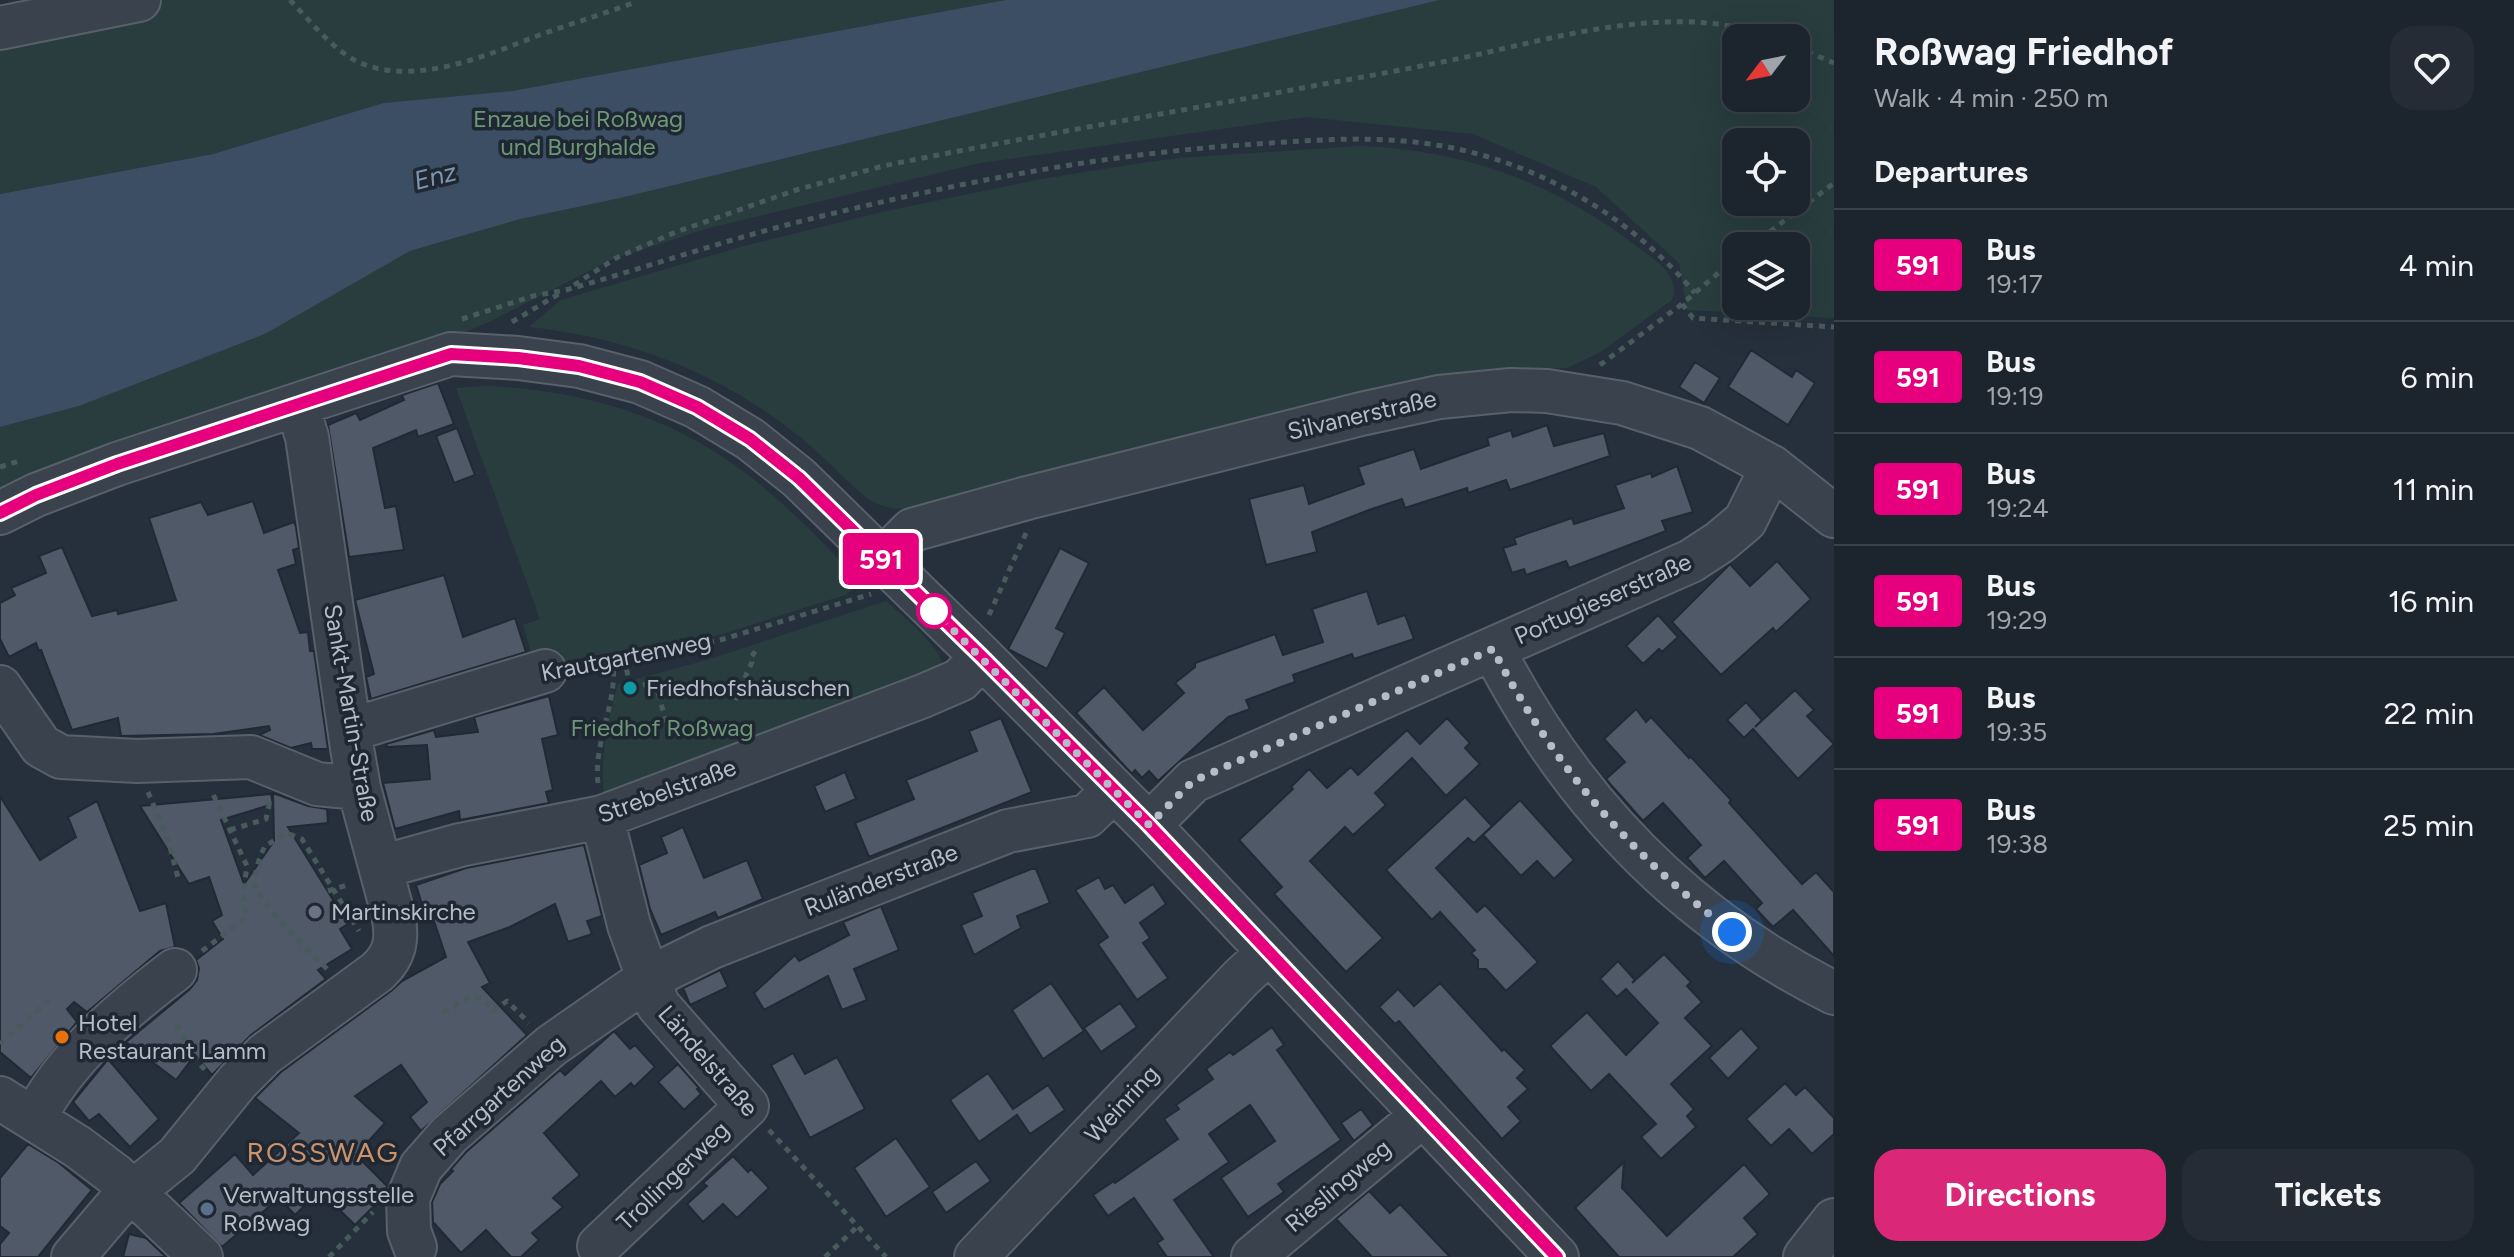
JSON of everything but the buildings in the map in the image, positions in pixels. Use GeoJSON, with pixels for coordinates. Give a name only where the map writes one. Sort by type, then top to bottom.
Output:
{"type":"FeatureCollection","features":[{"type":"Feature","properties":{"kind":"street"},"geometry":{"type":"LineString","coordinates":[[0,28],[139,0]]}},
{"type":"Feature","properties":{"kind":"street"},"geometry":{"type":"LineString","coordinates":[[0,513],[36,495],[117,464],[451,354],[549,361],[610,373],[640,382],[697,407],[750,439],[799,478],[976,651],[1149,825],[1557,1257]]}},
{"type":"Feature","properties":{"kind":"street","name":"Silvanerstraße"},"geometry":{"type":"LineString","coordinates":[[890,567],[912,530],[1304,427],[1439,397],[1511,390],[1583,396],[1662,414],[1712,434],[1772,467],[1834,516]]}},
{"type":"Feature","properties":{"kind":"street","name":"Sankt-Martin-Straße"},"geometry":{"type":"LineString","coordinates":[[73,1257],[126,1198],[177,1156],[265,1054],[377,972],[391,957],[397,932],[367,875],[359,788],[307,437],[297,406]]}},
{"type":"Feature","properties":{"kind":"street","name":"Portugieserstraße"},"geometry":{"type":"LineString","coordinates":[[1149,825],[1193,781],[1691,561],[1745,521],[1772,467]]}},
{"type":"Feature","properties":{"kind":"street"},"geometry":{"type":"LineString","coordinates":[[1493,649],[1513,688],[1564,768],[1625,840],[1694,904],[1732,932],[1771,959],[1834,993]]}},
{"type":"Feature","properties":{"kind":"street","name":"Strebelstraße"},"geometry":{"type":"LineString","coordinates":[[367,875],[923,696],[960,680],[976,651]]}},
{"type":"Feature","properties":{"kind":"street","name":"Krautgartenweg"},"geometry":{"type":"LineString","coordinates":[[350,730],[545,671]]}},
{"type":"Feature","properties":{"kind":"street"},"geometry":{"type":"LineString","coordinates":[[0,687],[41,746],[61,757],[137,761],[251,757],[317,784],[359,788]]}},
{"type":"Feature","properties":{"kind":"street","name":"Ruländerstraße"},"geometry":{"type":"LineString","coordinates":[[647,979],[712,947],[1008,831],[1087,816],[1114,790]]}},
{"type":"Feature","properties":{"kind":"street","name":"Ländelstraße"},"geometry":{"type":"LineString","coordinates":[[600,802],[629,925],[658,1005],[747,1106]]}},
{"type":"Feature","properties":{"kind":"street","name":"Weinring"},"geometry":{"type":"LineString","coordinates":[[1000,1249],[1241,978],[1269,952]]}},
{"type":"Feature","properties":{"kind":"street"},"geometry":{"type":"LineString","coordinates":[[17,1108],[47,1093],[92,1038],[175,970]]}},
{"type":"Feature","properties":{"kind":"street","name":"Pfarrgartenweg"},"geometry":{"type":"LineString","coordinates":[[415,1247],[406,1214],[408,1198],[421,1167],[449,1135],[551,1046],[647,979]]}},
{"type":"Feature","properties":{"kind":"street","name":"Trollingerweg"},"geometry":{"type":"LineString","coordinates":[[599,1246],[747,1106]]}},
{"type":"Feature","properties":{"kind":"street"},"geometry":{"type":"LineString","coordinates":[[17,1108],[78,1147],[126,1198],[201,1257]]}},
{"type":"Feature","properties":{"kind":"street","name":"Rieslingweg"},"geometry":{"type":"LineString","coordinates":[[1253,1257],[1423,1115]]}},
{"type":"Feature","properties":{"kind":"street"},"geometry":{"type":"LineString","coordinates":[[115,1257],[126,1198]]}},
{"type":"Feature","properties":{"kind":"street"},"geometry":{"type":"LineString","coordinates":[[1805,1257],[1834,1221]]}},
{"type":"Feature","properties":{"kind":"path"},"geometry":{"type":"LineString","coordinates":[[290,0],[336,47],[356,61],[379,68],[402,70],[441,67],[479,59],[636,2]]}},
{"type":"Feature","properties":{"kind":"path"},"geometry":{"type":"LineString","coordinates":[[1695,293],[1647,243],[1620,222],[1560,185],[1496,159],[1463,150],[1360,137],[1176,150],[1035,172],[809,219],[566,290],[616,258],[676,232],[796,190],[912,160],[1477,55],[1585,30],[1670,23],[1722,26]]}},
{"type":"Feature","properties":{"kind":"path"},"geometry":{"type":"LineString","coordinates":[[1810,53],[1834,63]]}},
{"type":"Feature","properties":{"kind":"path"},"geometry":{"type":"LineString","coordinates":[[1769,232],[1834,183]]}},
{"type":"Feature","properties":{"kind":"path"},"geometry":{"type":"LineString","coordinates":[[1583,396],[1588,373],[1682,304],[1722,270]]}},
{"type":"Feature","properties":{"kind":"path"},"geometry":{"type":"LineString","coordinates":[[1682,304],[1693,318],[1834,327]]}},
{"type":"Feature","properties":{"kind":"path"},"geometry":{"type":"LineString","coordinates":[[976,651],[1032,519],[1027,498]]}},
{"type":"Feature","properties":{"kind":"path","name":"Krautgartenweg"},"geometry":{"type":"LineString","coordinates":[[545,671],[720,640],[878,592],[890,567]]}},
{"type":"Feature","properties":{"kind":"path"},"geometry":{"type":"LineString","coordinates":[[735,700],[752,662],[752,653],[757,649]]}},
{"type":"Feature","properties":{"kind":"path"},"geometry":{"type":"LineString","coordinates":[[624,658],[629,681]]}},
{"type":"Feature","properties":{"kind":"path"},"geometry":{"type":"LineString","coordinates":[[600,802],[597,772],[615,676],[612,659]]}},
{"type":"Feature","properties":{"kind":"path"},"geometry":{"type":"LineString","coordinates":[[643,685],[655,682],[667,725]]}},
{"type":"Feature","properties":{"kind":"path"},"geometry":{"type":"LineString","coordinates":[[150,799],[168,840],[178,878]]}},
{"type":"Feature","properties":{"kind":"path"},"geometry":{"type":"LineString","coordinates":[[175,970],[246,918],[243,905],[247,866],[216,799]]}},
{"type":"Feature","properties":{"kind":"path"},"geometry":{"type":"LineString","coordinates":[[230,830],[266,819],[268,809]]}},
{"type":"Feature","properties":{"kind":"path"},"geometry":{"type":"LineString","coordinates":[[328,971],[267,905],[256,887],[255,878],[265,846],[287,833],[302,839],[363,940]]}},
{"type":"Feature","properties":{"kind":"path"},"geometry":{"type":"LineString","coordinates":[[330,890],[367,875]]}},
{"type":"Feature","properties":{"kind":"path"},"geometry":{"type":"LineString","coordinates":[[244,884],[256,887]]}},
{"type":"Feature","properties":{"kind":"path"},"geometry":{"type":"LineString","coordinates":[[443,1012],[469,997],[482,998],[493,1011],[500,1006]]}},
{"type":"Feature","properties":{"kind":"path"},"geometry":{"type":"LineString","coordinates":[[0,1044],[52,998]]}},
{"type":"Feature","properties":{"kind":"path"},"geometry":{"type":"LineString","coordinates":[[176,1025],[188,1050],[228,1094]]}},
{"type":"Feature","properties":{"kind":"path","name":"Ländelstraße"},"geometry":{"type":"LineString","coordinates":[[747,1106],[886,1257]]}},
{"type":"Feature","properties":{"kind":"path"},"geometry":{"type":"LineString","coordinates":[[825,1257],[858,1226]]}},
{"type":"Feature","properties":{"kind":"path"},"geometry":{"type":"LineString","coordinates":[[329,1257],[343,1243]]}},
{"type":"Feature","properties":{"kind":"green space","name":"Enzaue bei Roßwag und Burghalde"},"geometry":{"type":"Polygon","coordinates":[[[163,0],[1834,0],[1834,318],[1810,317],[1810,232],[1722,232],[1722,312],[1687,310],[1679,263],[1596,187],[1473,134],[1306,117],[980,163],[709,228],[613,259],[489,322],[441,342],[389,353],[70,458],[0,489],[0,427],[79,406],[265,334],[410,251],[486,229],[394,102],[213,154],[0,194],[0,22],[154,5],[163,0]]]}},
{"type":"Feature","properties":{"kind":"green space"},"geometry":{"type":"Polygon","coordinates":[[[1360,146],[1436,154],[1508,174],[1542,188],[1607,225],[1659,263],[1673,283],[1672,300],[1599,353],[1567,368],[1473,371],[1436,376],[1285,410],[902,509],[868,499],[795,433],[735,392],[703,375],[601,339],[529,327],[561,300],[744,246],[882,212],[1036,180],[1177,158],[1360,146]]]}},
{"type":"Feature","properties":{"kind":"green space"},"geometry":{"type":"Polygon","coordinates":[[[486,386],[595,401],[663,425],[696,441],[727,460],[783,504],[854,575],[855,588],[845,595],[719,635],[535,666],[523,625],[540,619],[456,388],[486,386]]]}},
{"type":"Feature","properties":{"kind":"green space","name":"Friedhof Roßwag"},"geometry":{"type":"Polygon","coordinates":[[[886,601],[929,642],[943,669],[605,806],[605,745],[618,684],[707,660],[886,601]]]}},
{"type":"Feature","properties":{"kind":"water","name":"Enz"},"geometry":{"type":"Polygon","coordinates":[[[1006,0],[1439,0],[620,198],[520,219],[410,251],[265,334],[79,406],[0,427],[0,194],[213,154],[384,103],[513,91],[1006,0]]]}},
{"type":"Feature","properties":{"kind":"bus line","name":"591"},"geometry":{"type":"LineString","coordinates":[[0,513],[36,495],[117,464],[451,354],[579,366],[640,382],[697,407],[750,439],[799,478],[982,657],[1149,825],[1557,1257]]}},
{"type":"Feature","properties":{"kind":"place","name":"Friedhofshäuschen"},"geometry":{"type":"Point","coordinates":[630,688]}},
{"type":"Feature","properties":{"kind":"place","name":"Martinskirche"},"geometry":{"type":"Point","coordinates":[315,912]}},
{"type":"Feature","properties":{"kind":"place","name":"Hotel Restaurant Lamm"},"geometry":{"type":"Point","coordinates":[62,1037]}},
{"type":"Feature","properties":{"kind":"place","name":"Verwaltungsstelle Roßwag"},"geometry":{"type":"Point","coordinates":[207,1209]}},
{"type":"Feature","properties":{"kind":"district","name":"ROSSWAG"},"geometry":{"type":"Point","coordinates":[323,1152]}},
{"type":"Feature","properties":{"kind":"route"},"geometry":{"type":"LineString","coordinates":[[934,611],[1149,825],[1193,781],[1493,649],[1538,728],[1564,768],[1594,805],[1659,873],[1732,932]]}}]}
